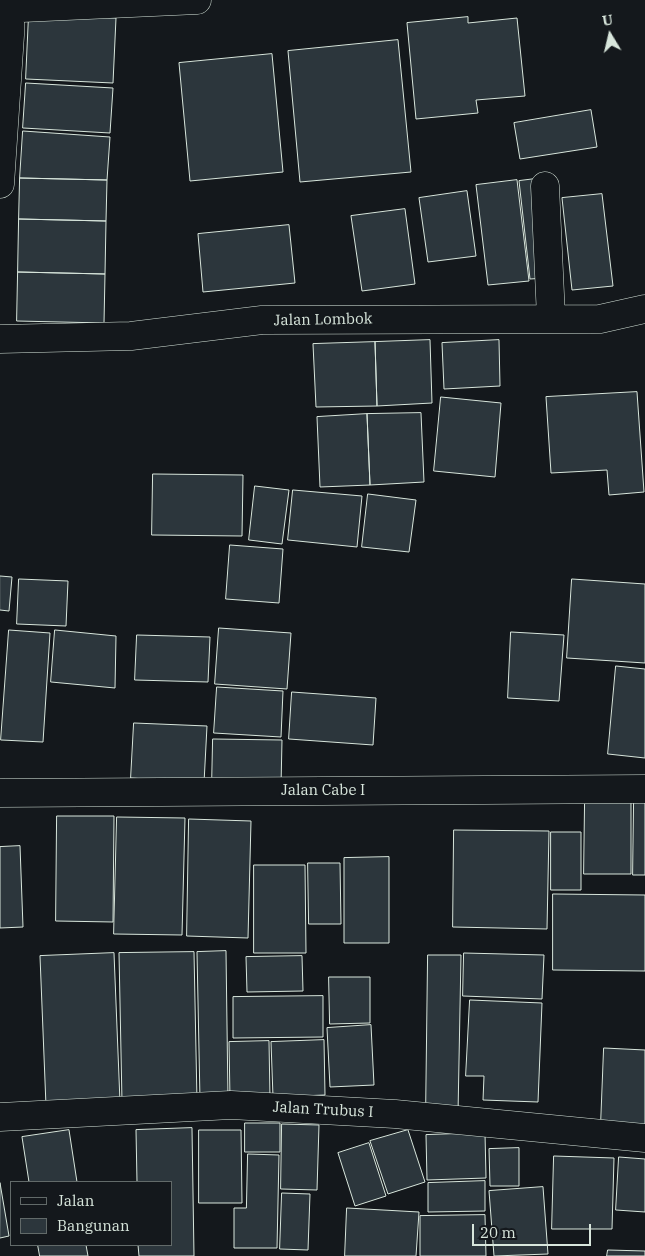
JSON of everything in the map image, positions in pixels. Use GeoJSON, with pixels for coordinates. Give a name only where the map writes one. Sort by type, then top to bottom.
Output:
{"type":"FeatureCollection","features":[{"type":"Feature","properties":{"kind":"street"},"geometry":{"type":"LineString","coordinates":[[0,184],[7,6],[197,0]]}},
{"type":"Feature","properties":{"kind":"street"},"geometry":{"type":"LineString","coordinates":[[545,186],[551,317]]}},
{"type":"Feature","properties":{"kind":"street","name":"Jalan Lombok"},"geometry":{"type":"LineString","coordinates":[[0,339],[131,336],[262,320],[551,317],[600,319],[645,309]]}},
{"type":"Feature","properties":{"kind":"street","name":"Jalan Cabe I"},"geometry":{"type":"LineString","coordinates":[[0,793],[645,789]]}},
{"type":"Feature","properties":{"kind":"street","name":"Jalan Trubus I"},"geometry":{"type":"LineString","coordinates":[[0,1117],[231,1105],[395,1114],[645,1138]]}},
{"type":"Feature","properties":{"kind":"building"},"geometry":{"type":"Polygon","coordinates":[[[29,14],[116,18],[113,83],[26,79],[29,14]]]}},
{"type":"Feature","properties":{"kind":"building"},"geometry":{"type":"Polygon","coordinates":[[[468,17],[468,23],[517,18],[525,96],[476,100],[478,113],[416,119],[407,23],[468,17]]]}},
{"type":"Feature","properties":{"kind":"building"},"geometry":{"type":"Polygon","coordinates":[[[398,40],[411,172],[300,182],[288,51],[398,40]]]}},
{"type":"Feature","properties":{"kind":"building"},"geometry":{"type":"Polygon","coordinates":[[[272,54],[283,172],[190,181],[179,63],[272,54]]]}},
{"type":"Feature","properties":{"kind":"building"},"geometry":{"type":"Polygon","coordinates":[[[26,83],[113,88],[110,133],[23,128],[26,83]]]}},
{"type":"Feature","properties":{"kind":"building"},"geometry":{"type":"Polygon","coordinates":[[[591,110],[597,147],[520,159],[514,123],[591,110]]]}},
{"type":"Feature","properties":{"kind":"building"},"geometry":{"type":"Polygon","coordinates":[[[23,131],[110,137],[107,180],[20,178],[23,131]]]}},
{"type":"Feature","properties":{"kind":"building"},"geometry":{"type":"Polygon","coordinates":[[[20,178],[107,180],[106,221],[19,219],[20,178]]]}},
{"type":"Feature","properties":{"kind":"building"},"geometry":{"type":"Polygon","coordinates":[[[535,179],[546,278],[530,279],[519,181],[535,179]]]}},
{"type":"Feature","properties":{"kind":"building"},"geometry":{"type":"Polygon","coordinates":[[[517,180],[529,281],[488,285],[476,185],[517,180]]]}},
{"type":"Feature","properties":{"kind":"building"},"geometry":{"type":"Polygon","coordinates":[[[467,191],[476,256],[428,262],[419,198],[467,191]]]}},
{"type":"Feature","properties":{"kind":"building"},"geometry":{"type":"Polygon","coordinates":[[[602,194],[613,286],[572,290],[562,198],[602,194]]]}},
{"type":"Feature","properties":{"kind":"building"},"geometry":{"type":"Polygon","coordinates":[[[405,209],[415,284],[362,291],[351,216],[405,209]]]}},
{"type":"Feature","properties":{"kind":"building"},"geometry":{"type":"Polygon","coordinates":[[[19,219],[106,221],[105,274],[18,272],[19,219]]]}},
{"type":"Feature","properties":{"kind":"building"},"geometry":{"type":"Polygon","coordinates":[[[289,225],[295,283],[203,292],[198,234],[289,225]]]}},
{"type":"Feature","properties":{"kind":"building"},"geometry":{"type":"Polygon","coordinates":[[[18,272],[105,274],[104,323],[17,321],[18,272]]]}},
{"type":"Feature","properties":{"kind":"building"},"geometry":{"type":"Polygon","coordinates":[[[430,340],[432,403],[377,406],[375,342],[430,340]]]}},
{"type":"Feature","properties":{"kind":"building"},"geometry":{"type":"Polygon","coordinates":[[[499,340],[500,386],[444,389],[442,343],[499,340]]]}},
{"type":"Feature","properties":{"kind":"building"},"geometry":{"type":"Polygon","coordinates":[[[375,342],[377,406],[316,407],[313,344],[375,342]]]}},
{"type":"Feature","properties":{"kind":"building"},"geometry":{"type":"Polygon","coordinates":[[[637,392],[644,492],[609,495],[607,470],[551,473],[546,397],[637,392]]]}},
{"type":"Feature","properties":{"kind":"building"},"geometry":{"type":"Polygon","coordinates":[[[441,397],[501,403],[495,477],[434,471],[441,397]]]}},
{"type":"Feature","properties":{"kind":"building"},"geometry":{"type":"Polygon","coordinates":[[[421,413],[424,482],[370,485],[367,414],[421,413]]]}},
{"type":"Feature","properties":{"kind":"building"},"geometry":{"type":"Polygon","coordinates":[[[367,414],[370,485],[320,487],[317,417],[367,414]]]}},
{"type":"Feature","properties":{"kind":"building"},"geometry":{"type":"Polygon","coordinates":[[[153,474],[243,475],[242,536],[152,535],[153,474]]]}},
{"type":"Feature","properties":{"kind":"building"},"geometry":{"type":"Polygon","coordinates":[[[255,486],[289,490],[282,544],[249,540],[255,486]]]}},
{"type":"Feature","properties":{"kind":"building"},"geometry":{"type":"Polygon","coordinates":[[[293,490],[362,496],[357,547],[288,540],[293,490]]]}},
{"type":"Feature","properties":{"kind":"building"},"geometry":{"type":"Polygon","coordinates":[[[368,494],[416,500],[409,552],[362,547],[368,494]]]}},
{"type":"Feature","properties":{"kind":"building"},"geometry":{"type":"Polygon","coordinates":[[[230,545],[283,549],[279,603],[226,599],[230,545]]]}},
{"type":"Feature","properties":{"kind":"building"},"geometry":{"type":"Polygon","coordinates":[[[0,576],[12,577],[9,611],[0,610],[0,576]]]}},
{"type":"Feature","properties":{"kind":"building"},"geometry":{"type":"Polygon","coordinates":[[[19,579],[68,581],[66,626],[17,624],[19,579]]]}},
{"type":"Feature","properties":{"kind":"building"},"geometry":{"type":"Polygon","coordinates":[[[572,579],[645,584],[645,663],[567,658],[572,579]]]}},
{"type":"Feature","properties":{"kind":"building"},"geometry":{"type":"Polygon","coordinates":[[[219,628],[291,633],[287,689],[215,684],[219,628]]]}},
{"type":"Feature","properties":{"kind":"building"},"geometry":{"type":"Polygon","coordinates":[[[9,630],[50,633],[43,742],[1,740],[9,630]]]}},
{"type":"Feature","properties":{"kind":"building"},"geometry":{"type":"Polygon","coordinates":[[[55,630],[116,636],[115,688],[51,682],[55,630]]]}},
{"type":"Feature","properties":{"kind":"building"},"geometry":{"type":"Polygon","coordinates":[[[511,632],[564,635],[559,701],[508,698],[511,632]]]}},
{"type":"Feature","properties":{"kind":"building"},"geometry":{"type":"Polygon","coordinates":[[[137,635],[210,637],[208,682],[135,680],[137,635]]]}},
{"type":"Feature","properties":{"kind":"building"},"geometry":{"type":"Polygon","coordinates":[[[616,666],[645,669],[645,758],[608,754],[616,666]]]}},
{"type":"Feature","properties":{"kind":"building"},"geometry":{"type":"Polygon","coordinates":[[[217,687],[283,691],[281,737],[214,733],[217,687]]]}},
{"type":"Feature","properties":{"kind":"building"},"geometry":{"type":"Polygon","coordinates":[[[292,692],[376,698],[373,745],[289,739],[292,692]]]}},
{"type":"Feature","properties":{"kind":"building"},"geometry":{"type":"Polygon","coordinates":[[[134,723],[207,726],[204,783],[131,778],[134,723]]]}},
{"type":"Feature","properties":{"kind":"building"},"geometry":{"type":"Polygon","coordinates":[[[213,739],[282,740],[281,786],[212,785],[213,739]]]}},
{"type":"Feature","properties":{"kind":"building"},"geometry":{"type":"Polygon","coordinates":[[[585,800],[631,800],[631,874],[584,874],[585,800]]]}},
{"type":"Feature","properties":{"kind":"building"},"geometry":{"type":"Polygon","coordinates":[[[634,800],[645,800],[645,875],[633,875],[634,800]]]}},
{"type":"Feature","properties":{"kind":"building"},"geometry":{"type":"Polygon","coordinates":[[[57,816],[114,816],[113,922],[56,921],[57,816]]]}},
{"type":"Feature","properties":{"kind":"building"},"geometry":{"type":"Polygon","coordinates":[[[117,817],[185,818],[182,935],[114,934],[117,817]]]}},
{"type":"Feature","properties":{"kind":"building"},"geometry":{"type":"Polygon","coordinates":[[[189,819],[251,821],[248,938],[187,936],[189,819]]]}},
{"type":"Feature","properties":{"kind":"building"},"geometry":{"type":"Polygon","coordinates":[[[454,830],[549,831],[547,929],[453,927],[454,830]]]}},
{"type":"Feature","properties":{"kind":"building"},"geometry":{"type":"Polygon","coordinates":[[[551,832],[581,832],[581,890],[551,890],[551,832]]]}},
{"type":"Feature","properties":{"kind":"building"},"geometry":{"type":"Polygon","coordinates":[[[20,846],[23,927],[0,928],[0,847],[20,846]]]}},
{"type":"Feature","properties":{"kind":"building"},"geometry":{"type":"Polygon","coordinates":[[[389,857],[389,943],[344,943],[344,858],[389,857]]]}},
{"type":"Feature","properties":{"kind":"building"},"geometry":{"type":"Polygon","coordinates":[[[308,863],[340,863],[341,924],[309,924],[308,863]]]}},
{"type":"Feature","properties":{"kind":"building"},"geometry":{"type":"Polygon","coordinates":[[[254,865],[305,865],[306,953],[254,953],[254,865]]]}},
{"type":"Feature","properties":{"kind":"building"},"geometry":{"type":"Polygon","coordinates":[[[553,894],[645,895],[645,971],[553,970],[553,894]]]}},
{"type":"Feature","properties":{"kind":"building"},"geometry":{"type":"Polygon","coordinates":[[[226,951],[228,1099],[200,1100],[197,952],[226,951]]]}},
{"type":"Feature","properties":{"kind":"building"},"geometry":{"type":"Polygon","coordinates":[[[194,952],[197,1101],[122,1102],[119,953],[194,952]]]}},
{"type":"Feature","properties":{"kind":"building"},"geometry":{"type":"Polygon","coordinates":[[[114,953],[120,1102],[46,1106],[40,956],[114,953]]]}},
{"type":"Feature","properties":{"kind":"building"},"geometry":{"type":"Polygon","coordinates":[[[464,953],[544,955],[542,999],[463,996],[464,953]]]}},
{"type":"Feature","properties":{"kind":"building"},"geometry":{"type":"Polygon","coordinates":[[[428,955],[461,955],[458,1114],[426,1113],[428,955]]]}},
{"type":"Feature","properties":{"kind":"building"},"geometry":{"type":"Polygon","coordinates":[[[302,956],[303,991],[247,992],[246,957],[302,956]]]}},
{"type":"Feature","properties":{"kind":"building"},"geometry":{"type":"Polygon","coordinates":[[[329,977],[370,977],[370,1023],[330,1024],[329,977]]]}},
{"type":"Feature","properties":{"kind":"building"},"geometry":{"type":"Polygon","coordinates":[[[323,996],[323,1037],[233,1038],[233,997],[323,996]]]}},
{"type":"Feature","properties":{"kind":"building"},"geometry":{"type":"Polygon","coordinates":[[[470,1000],[542,1003],[538,1102],[483,1100],[484,1076],[466,1076],[470,1000]]]}},
{"type":"Feature","properties":{"kind":"building"},"geometry":{"type":"Polygon","coordinates":[[[371,1025],[374,1085],[330,1087],[327,1028],[371,1025]]]}},
{"type":"Feature","properties":{"kind":"building"},"geometry":{"type":"Polygon","coordinates":[[[324,1040],[325,1095],[273,1097],[271,1042],[324,1040]]]}},
{"type":"Feature","properties":{"kind":"building"},"geometry":{"type":"Polygon","coordinates":[[[269,1041],[270,1098],[230,1099],[229,1042],[269,1041]]]}},
{"type":"Feature","properties":{"kind":"building"},"geometry":{"type":"Polygon","coordinates":[[[604,1048],[645,1050],[645,1126],[601,1124],[604,1048]]]}},
{"type":"Feature","properties":{"kind":"building"},"geometry":{"type":"Polygon","coordinates":[[[245,1123],[280,1123],[280,1152],[245,1152],[245,1123]]]}},
{"type":"Feature","properties":{"kind":"building"},"geometry":{"type":"Polygon","coordinates":[[[282,1124],[319,1125],[317,1190],[281,1189],[282,1124]]]}},
{"type":"Feature","properties":{"kind":"building"},"geometry":{"type":"Polygon","coordinates":[[[192,1128],[194,1256],[139,1256],[138,1246],[172,1246],[172,1181],[137,1181],[136,1130],[192,1128]]]}},
{"type":"Feature","properties":{"kind":"building"},"geometry":{"type":"Polygon","coordinates":[[[69,1130],[77,1181],[29,1181],[22,1137],[69,1130]]]}},
{"type":"Feature","properties":{"kind":"building"},"geometry":{"type":"Polygon","coordinates":[[[199,1130],[241,1130],[242,1203],[199,1203],[199,1130]]]}},
{"type":"Feature","properties":{"kind":"building"},"geometry":{"type":"Polygon","coordinates":[[[408,1130],[425,1182],[388,1194],[370,1141],[408,1130]]]}},
{"type":"Feature","properties":{"kind":"building"},"geometry":{"type":"Polygon","coordinates":[[[485,1133],[486,1178],[427,1180],[426,1135],[485,1133]]]}},
{"type":"Feature","properties":{"kind":"building"},"geometry":{"type":"Polygon","coordinates":[[[369,1143],[386,1196],[355,1206],[338,1153],[369,1143]]]}},
{"type":"Feature","properties":{"kind":"building"},"geometry":{"type":"Polygon","coordinates":[[[519,1148],[519,1186],[490,1186],[489,1149],[519,1148]]]}},
{"type":"Feature","properties":{"kind":"building"},"geometry":{"type":"Polygon","coordinates":[[[248,1154],[279,1155],[277,1248],[234,1248],[234,1208],[246,1208],[248,1154]]]}},
{"type":"Feature","properties":{"kind":"building"},"geometry":{"type":"Polygon","coordinates":[[[554,1156],[614,1158],[612,1229],[552,1229],[554,1156]]]}},
{"type":"Feature","properties":{"kind":"building"},"geometry":{"type":"Polygon","coordinates":[[[619,1157],[645,1159],[645,1212],[616,1210],[619,1157]]]}},
{"type":"Feature","properties":{"kind":"building"},"geometry":{"type":"Polygon","coordinates":[[[485,1181],[485,1211],[428,1212],[428,1183],[485,1181]]]}},
{"type":"Feature","properties":{"kind":"building"},"geometry":{"type":"Polygon","coordinates":[[[0,1183],[9,1236],[0,1238],[0,1183]]]}},
{"type":"Feature","properties":{"kind":"building"},"geometry":{"type":"Polygon","coordinates":[[[543,1187],[548,1254],[494,1256],[489,1191],[543,1187]]]}},
{"type":"Feature","properties":{"kind":"building"},"geometry":{"type":"Polygon","coordinates":[[[282,1193],[310,1194],[308,1250],[280,1249],[282,1193]]]}},
{"type":"Feature","properties":{"kind":"building"},"geometry":{"type":"Polygon","coordinates":[[[347,1208],[419,1212],[416,1256],[345,1256],[347,1208]]]}},
{"type":"Feature","properties":{"kind":"building"},"geometry":{"type":"Polygon","coordinates":[[[485,1215],[486,1256],[420,1256],[420,1216],[485,1215]]]}},
{"type":"Feature","properties":{"kind":"building"},"geometry":{"type":"Polygon","coordinates":[[[38,1246],[86,1246],[88,1256],[40,1256],[38,1246]]]}},
{"type":"Feature","properties":{"kind":"building"},"geometry":{"type":"Polygon","coordinates":[[[608,1250],[645,1251],[645,1256],[607,1256],[608,1250]]]}}]}
